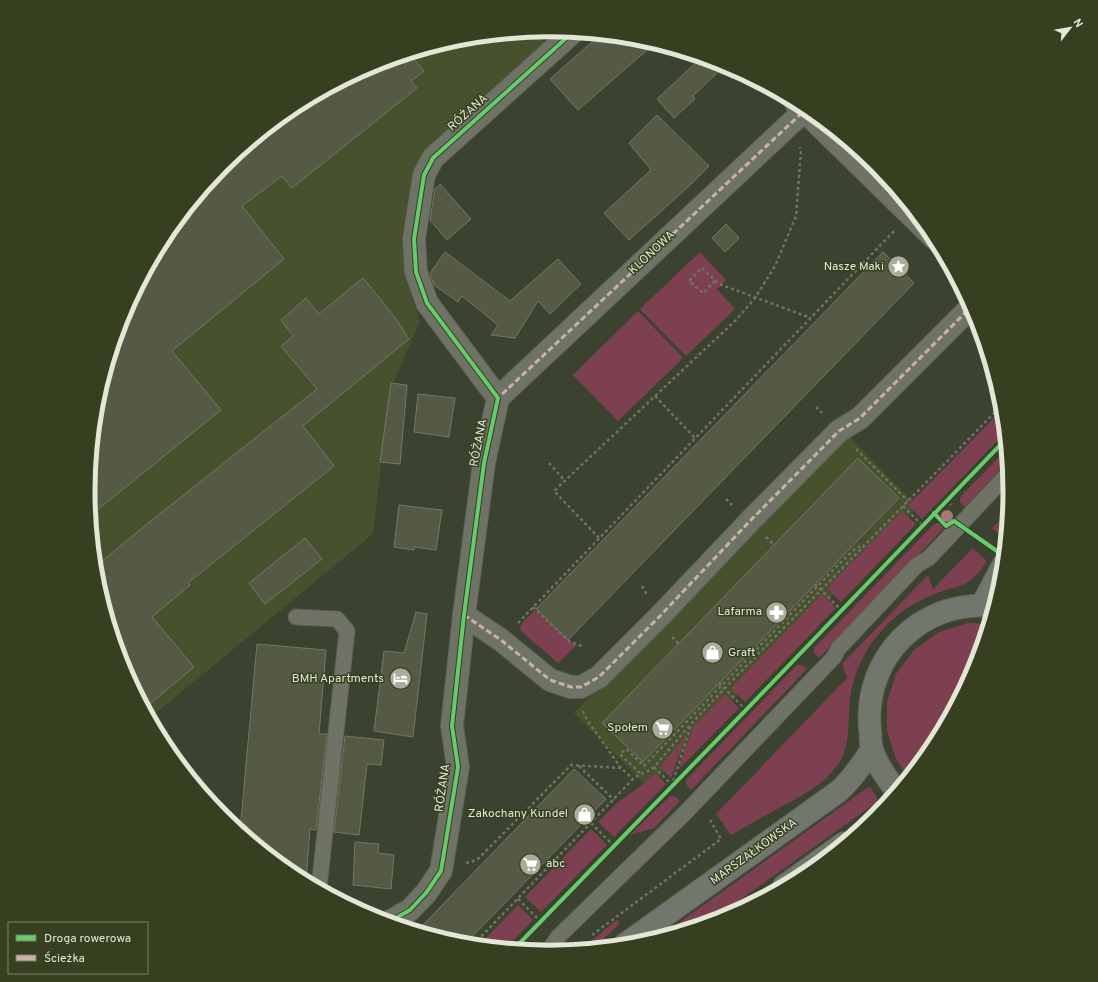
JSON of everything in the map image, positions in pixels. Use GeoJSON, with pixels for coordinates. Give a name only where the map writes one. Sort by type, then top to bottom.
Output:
{"type":"FeatureCollection","features":[{"type":"Feature","properties":{"kind":"main road"},"geometry":{"type":"LineString","coordinates":[[893,787],[882,771],[872,749],[868,714],[874,683],[887,655],[908,631],[932,616],[956,607],[988,606]]}},
{"type":"Feature","properties":{"kind":"main road","name":"MARSZAŁKOWSKA"},"geometry":{"type":"LineString","coordinates":[[636,936],[839,791],[860,769],[872,749]]}},
{"type":"Feature","properties":{"kind":"street","name":"RÓŻANA"},"geometry":{"type":"LineString","coordinates":[[396,918],[410,910],[426,893],[441,871],[458,767],[452,726],[464,615],[484,463],[498,398],[427,303],[416,272],[414,239],[424,175],[433,158],[568,38]]}},
{"type":"Feature","properties":{"kind":"street","name":"KLONOWA"},"geometry":{"type":"LineString","coordinates":[[498,398],[799,112]]}},
{"type":"Feature","properties":{"kind":"street"},"geometry":{"type":"LineString","coordinates":[[810,121],[899,203]]}},
{"type":"Feature","properties":{"kind":"street"},"geometry":{"type":"LineString","coordinates":[[464,615],[501,640],[550,680],[571,687],[581,687],[599,677],[839,431],[860,418],[966,312]]}},
{"type":"Feature","properties":{"kind":"lane"},"geometry":{"type":"LineString","coordinates":[[553,945],[558,937],[684,814],[834,657],[838,648],[917,565],[929,558],[1003,480]]}},
{"type":"Feature","properties":{"kind":"lane"},"geometry":{"type":"LineString","coordinates":[[296,617],[337,619],[347,630],[320,882]]}},
{"type":"Feature","properties":{"kind":"path"},"geometry":{"type":"LineString","coordinates":[[599,538],[554,491],[736,320],[756,298],[775,266],[796,216],[801,151],[800,113]]}},
{"type":"Feature","properties":{"kind":"path"},"geometry":{"type":"LineString","coordinates":[[501,640],[909,216]]}},
{"type":"Feature","properties":{"kind":"path"},"geometry":{"type":"LineString","coordinates":[[715,281],[703,293],[690,280],[702,268],[719,284],[811,318]]}},
{"type":"Feature","properties":{"kind":"path"},"geometry":{"type":"LineString","coordinates":[[655,396],[695,438]]}},
{"type":"Feature","properties":{"kind":"path"},"geometry":{"type":"LineString","coordinates":[[478,939],[633,779],[640,773],[647,773],[654,767],[724,688],[996,412]]}},
{"type":"Feature","properties":{"kind":"path"},"geometry":{"type":"LineString","coordinates":[[862,454],[908,501]]}},
{"type":"Feature","properties":{"kind":"path"},"geometry":{"type":"LineString","coordinates":[[549,463],[565,481]]}},
{"type":"Feature","properties":{"kind":"path"},"geometry":{"type":"LineString","coordinates":[[903,506],[922,525]]}},
{"type":"Feature","properties":{"kind":"path"},"geometry":{"type":"LineString","coordinates":[[767,538],[774,546]]}},
{"type":"Feature","properties":{"kind":"path"},"geometry":{"type":"LineString","coordinates":[[640,773],[620,754],[626,749],[644,766],[837,566],[856,548],[864,545]]}},
{"type":"Feature","properties":{"kind":"path"},"geometry":{"type":"LineString","coordinates":[[815,584],[841,610]]}},
{"type":"Feature","properties":{"kind":"path"},"geometry":{"type":"LineString","coordinates":[[532,607],[569,641],[584,647]]}},
{"type":"Feature","properties":{"kind":"path"},"geometry":{"type":"LineString","coordinates":[[719,683],[746,710]]}},
{"type":"Feature","properties":{"kind":"path"},"geometry":{"type":"LineString","coordinates":[[571,687],[587,720],[621,768],[633,779]]}},
{"type":"Feature","properties":{"kind":"path"},"geometry":{"type":"LineString","coordinates":[[654,767],[672,785],[692,723]]}},
{"type":"Feature","properties":{"kind":"path"},"geometry":{"type":"LineString","coordinates":[[441,871],[477,860],[571,765],[621,768]]}},
{"type":"Feature","properties":{"kind":"path"},"geometry":{"type":"LineString","coordinates":[[579,766],[614,800]]}},
{"type":"Feature","properties":{"kind":"path"},"geometry":{"type":"LineString","coordinates":[[591,936],[721,839],[710,820]]}},
{"type":"Feature","properties":{"kind":"path"},"geometry":{"type":"LineString","coordinates":[[591,824],[613,845]]}},
{"type":"Feature","properties":{"kind":"path"},"geometry":{"type":"LineString","coordinates":[[518,899],[545,926]]}},
{"type":"Feature","properties":{"kind":"shaded area"},"geometry":{"type":"Polygon","coordinates":[[[539,37],[545,43],[430,152],[405,233],[406,281],[420,321],[394,382],[387,413],[373,534],[154,715],[130,665],[110,609],[99,550],[96,521],[96,461],[99,432],[110,373],[119,345],[142,290],[156,264],[189,215],[228,170],[273,131],[322,98],[348,84],[403,61],[431,52],[460,46],[490,41],[539,37]]]}},
{"type":"Feature","properties":{"kind":"shaded area"},"geometry":{"type":"Polygon","coordinates":[[[700,252],[726,280],[717,289],[735,309],[686,356],[640,309],[700,252]]]}},
{"type":"Feature","properties":{"kind":"shaded area"},"geometry":{"type":"Polygon","coordinates":[[[638,311],[683,358],[618,421],[573,375],[638,311]]]}},
{"type":"Feature","properties":{"kind":"shaded area"},"geometry":{"type":"Polygon","coordinates":[[[996,416],[1000,438],[922,519],[908,505],[996,416]]]}},
{"type":"Feature","properties":{"kind":"shaded area"},"geometry":{"type":"Polygon","coordinates":[[[849,436],[918,507],[649,788],[574,713],[849,436]]]}},
{"type":"Feature","properties":{"kind":"shaded area"},"geometry":{"type":"Polygon","coordinates":[[[1001,455],[1002,468],[965,507],[960,502],[960,497],[1001,455]]]}},
{"type":"Feature","properties":{"kind":"shaded area"},"geometry":{"type":"Polygon","coordinates":[[[902,511],[916,524],[841,602],[827,588],[902,511]]]}},
{"type":"Feature","properties":{"kind":"shaded area"},"geometry":{"type":"Polygon","coordinates":[[[1002,518],[1000,536],[992,528],[1002,518]]]}},
{"type":"Feature","properties":{"kind":"shaded area"},"geometry":{"type":"Polygon","coordinates":[[[936,523],[939,523],[944,528],[819,658],[814,653],[814,648],[936,523]]]}},
{"type":"Feature","properties":{"kind":"shaded area"},"geometry":{"type":"Polygon","coordinates":[[[973,548],[987,561],[974,577],[962,585],[939,592],[917,602],[905,610],[888,624],[865,653],[854,680],[850,699],[847,742],[842,758],[837,766],[825,779],[804,794],[731,835],[716,814],[847,678],[842,664],[928,575],[933,589],[973,548]]]}},
{"type":"Feature","properties":{"kind":"shaded area"},"geometry":{"type":"Polygon","coordinates":[[[822,594],[836,608],[745,702],[731,688],[822,594]]]}},
{"type":"Feature","properties":{"kind":"shaded area"},"geometry":{"type":"Polygon","coordinates":[[[535,610],[569,641],[577,645],[558,663],[520,630],[521,624],[535,610]]]}},
{"type":"Feature","properties":{"kind":"shaded area"},"geometry":{"type":"Polygon","coordinates":[[[968,623],[983,624],[956,692],[942,718],[905,772],[896,759],[887,731],[887,702],[896,674],[914,650],[939,632],[968,623]]]}},
{"type":"Feature","properties":{"kind":"shaded area"},"geometry":{"type":"Polygon","coordinates":[[[797,665],[802,665],[807,669],[691,790],[687,786],[686,780],[797,665]]]}},
{"type":"Feature","properties":{"kind":"shaded area"},"geometry":{"type":"Polygon","coordinates":[[[725,694],[739,708],[678,770],[693,727],[725,694]]]}},
{"type":"Feature","properties":{"kind":"shaded area"},"geometry":{"type":"Polygon","coordinates":[[[686,735],[671,778],[660,767],[686,735]]]}},
{"type":"Feature","properties":{"kind":"shaded area"},"geometry":{"type":"Polygon","coordinates":[[[655,773],[666,784],[614,837],[598,822],[617,803],[641,786],[655,773]]]}},
{"type":"Feature","properties":{"kind":"shaded area"},"geometry":{"type":"Polygon","coordinates":[[[870,787],[877,797],[877,802],[730,907],[670,929],[870,787]]]}},
{"type":"Feature","properties":{"kind":"shaded area"},"geometry":{"type":"Polygon","coordinates":[[[670,796],[676,797],[680,801],[654,828],[630,835],[670,796]]]}},
{"type":"Feature","properties":{"kind":"shaded area"},"geometry":{"type":"Polygon","coordinates":[[[591,829],[607,845],[541,912],[525,897],[591,829]]]}},
{"type":"Feature","properties":{"kind":"shaded area"},"geometry":{"type":"Polygon","coordinates":[[[518,905],[533,920],[511,943],[484,940],[518,905]]]}},
{"type":"Feature","properties":{"kind":"shaded area"},"geometry":{"type":"Polygon","coordinates":[[[617,920],[620,923],[599,942],[588,943],[617,920]]]}},
{"type":"Feature","properties":{"kind":"building"},"geometry":{"type":"Polygon","coordinates":[[[595,40],[649,48],[578,110],[550,79],[595,40]]]}},
{"type":"Feature","properties":{"kind":"building"},"geometry":{"type":"Polygon","coordinates":[[[413,58],[424,71],[411,81],[417,88],[292,188],[282,176],[242,206],[284,259],[172,351],[221,410],[96,511],[96,461],[99,432],[110,373],[119,345],[142,290],[172,239],[189,215],[228,170],[273,131],[322,98],[348,84],[413,58]]]}},
{"type":"Feature","properties":{"kind":"building"},"geometry":{"type":"Polygon","coordinates":[[[697,62],[719,71],[693,96],[695,99],[674,118],[657,99],[697,62]]]}},
{"type":"Feature","properties":{"kind":"building"},"geometry":{"type":"Polygon","coordinates":[[[657,115],[709,166],[687,188],[629,240],[604,213],[651,170],[629,143],[657,115]]]}},
{"type":"Feature","properties":{"kind":"building"},"geometry":{"type":"Polygon","coordinates":[[[440,184],[471,219],[447,240],[430,220],[435,189],[440,184]]]}},
{"type":"Feature","properties":{"kind":"building"},"geometry":{"type":"Polygon","coordinates":[[[726,224],[739,238],[725,252],[712,238],[726,224]]]}},
{"type":"Feature","properties":{"kind":"building"},"geometry":{"type":"Polygon","coordinates":[[[445,252],[510,301],[558,259],[581,284],[550,314],[538,301],[515,338],[491,335],[498,325],[462,296],[458,302],[434,285],[430,273],[445,252]]]}},
{"type":"Feature","properties":{"kind":"building"},"geometry":{"type":"Polygon","coordinates":[[[883,252],[914,283],[568,640],[536,609],[883,252]]]}},
{"type":"Feature","properties":{"kind":"building"},"geometry":{"type":"Polygon","coordinates":[[[363,278],[394,316],[409,339],[303,426],[334,466],[188,583],[190,585],[152,617],[194,667],[149,705],[130,665],[119,637],[110,609],[101,562],[317,389],[281,346],[293,336],[281,320],[306,298],[319,314],[363,278]]]}},
{"type":"Feature","properties":{"kind":"building"},"geometry":{"type":"Polygon","coordinates":[[[391,383],[407,385],[400,464],[380,462],[391,383]]]}},
{"type":"Feature","properties":{"kind":"building"},"geometry":{"type":"Polygon","coordinates":[[[418,394],[455,398],[449,437],[414,432],[418,394]]]}},
{"type":"Feature","properties":{"kind":"building"},"geometry":{"type":"Polygon","coordinates":[[[858,458],[899,498],[643,762],[602,723],[858,458]]]}},
{"type":"Feature","properties":{"kind":"building"},"geometry":{"type":"Polygon","coordinates":[[[399,505],[442,510],[436,550],[415,547],[414,550],[394,547],[399,505]]]}},
{"type":"Feature","properties":{"kind":"building"},"geometry":{"type":"Polygon","coordinates":[[[305,538],[322,559],[265,604],[249,583],[305,538]]]}},
{"type":"Feature","properties":{"kind":"building"},"geometry":{"type":"Polygon","coordinates":[[[416,612],[427,614],[413,737],[374,731],[384,651],[404,653],[416,612]]]}},
{"type":"Feature","properties":{"kind":"building"},"geometry":{"type":"Polygon","coordinates":[[[257,644],[326,650],[319,734],[327,734],[316,830],[310,829],[307,874],[273,851],[241,824],[257,644]]]}},
{"type":"Feature","properties":{"kind":"building"},"geometry":{"type":"Polygon","coordinates":[[[345,736],[384,740],[381,765],[367,764],[359,835],[334,832],[345,736]]]}},
{"type":"Feature","properties":{"kind":"building"},"geometry":{"type":"Polygon","coordinates":[[[574,769],[606,799],[471,938],[421,927],[574,769]]]}},
{"type":"Feature","properties":{"kind":"building"},"geometry":{"type":"Polygon","coordinates":[[[355,842],[379,844],[378,853],[394,855],[391,889],[353,885],[355,842]]]}},
{"type":"Feature","properties":{"kind":"marked path"},"geometry":{"type":"LineString","coordinates":[[497,401],[498,398],[801,114]]}},
{"type":"Feature","properties":{"kind":"marked path"},"geometry":{"type":"LineString","coordinates":[[464,615],[501,640],[550,680],[571,687],[581,687],[599,677],[839,431],[860,418],[966,312]]}},
{"type":"Feature","properties":{"kind":"cycle path"},"geometry":{"type":"LineString","coordinates":[[396,918],[410,910],[426,893],[441,871],[458,767],[452,726],[464,615],[484,463],[498,398],[427,303],[416,272],[414,239],[424,175],[433,158],[567,38]]}},
{"type":"Feature","properties":{"kind":"cycle path"},"geometry":{"type":"LineString","coordinates":[[519,944],[1000,445]]}},
{"type":"Feature","properties":{"kind":"cycle path"},"geometry":{"type":"LineString","coordinates":[[934,513],[946,526],[954,521],[999,552]]}},
{"type":"Feature","properties":{"kind":"place","name":"Nasze Maki"},"geometry":{"type":"Point","coordinates":[899,267]}},
{"type":"Feature","properties":{"kind":"place","name":"Lafarma"},"geometry":{"type":"Point","coordinates":[777,612]}},
{"type":"Feature","properties":{"kind":"place","name":"Graft"},"geometry":{"type":"Point","coordinates":[712,653]}},
{"type":"Feature","properties":{"kind":"place","name":"BMH Apartments"},"geometry":{"type":"Point","coordinates":[400,679]}},
{"type":"Feature","properties":{"kind":"place","name":"Społem"},"geometry":{"type":"Point","coordinates":[663,728]}},
{"type":"Feature","properties":{"kind":"place","name":"Zakochany Kundel"},"geometry":{"type":"Point","coordinates":[584,814]}},
{"type":"Feature","properties":{"kind":"place","name":"abc"},"geometry":{"type":"Point","coordinates":[531,864]}}]}
